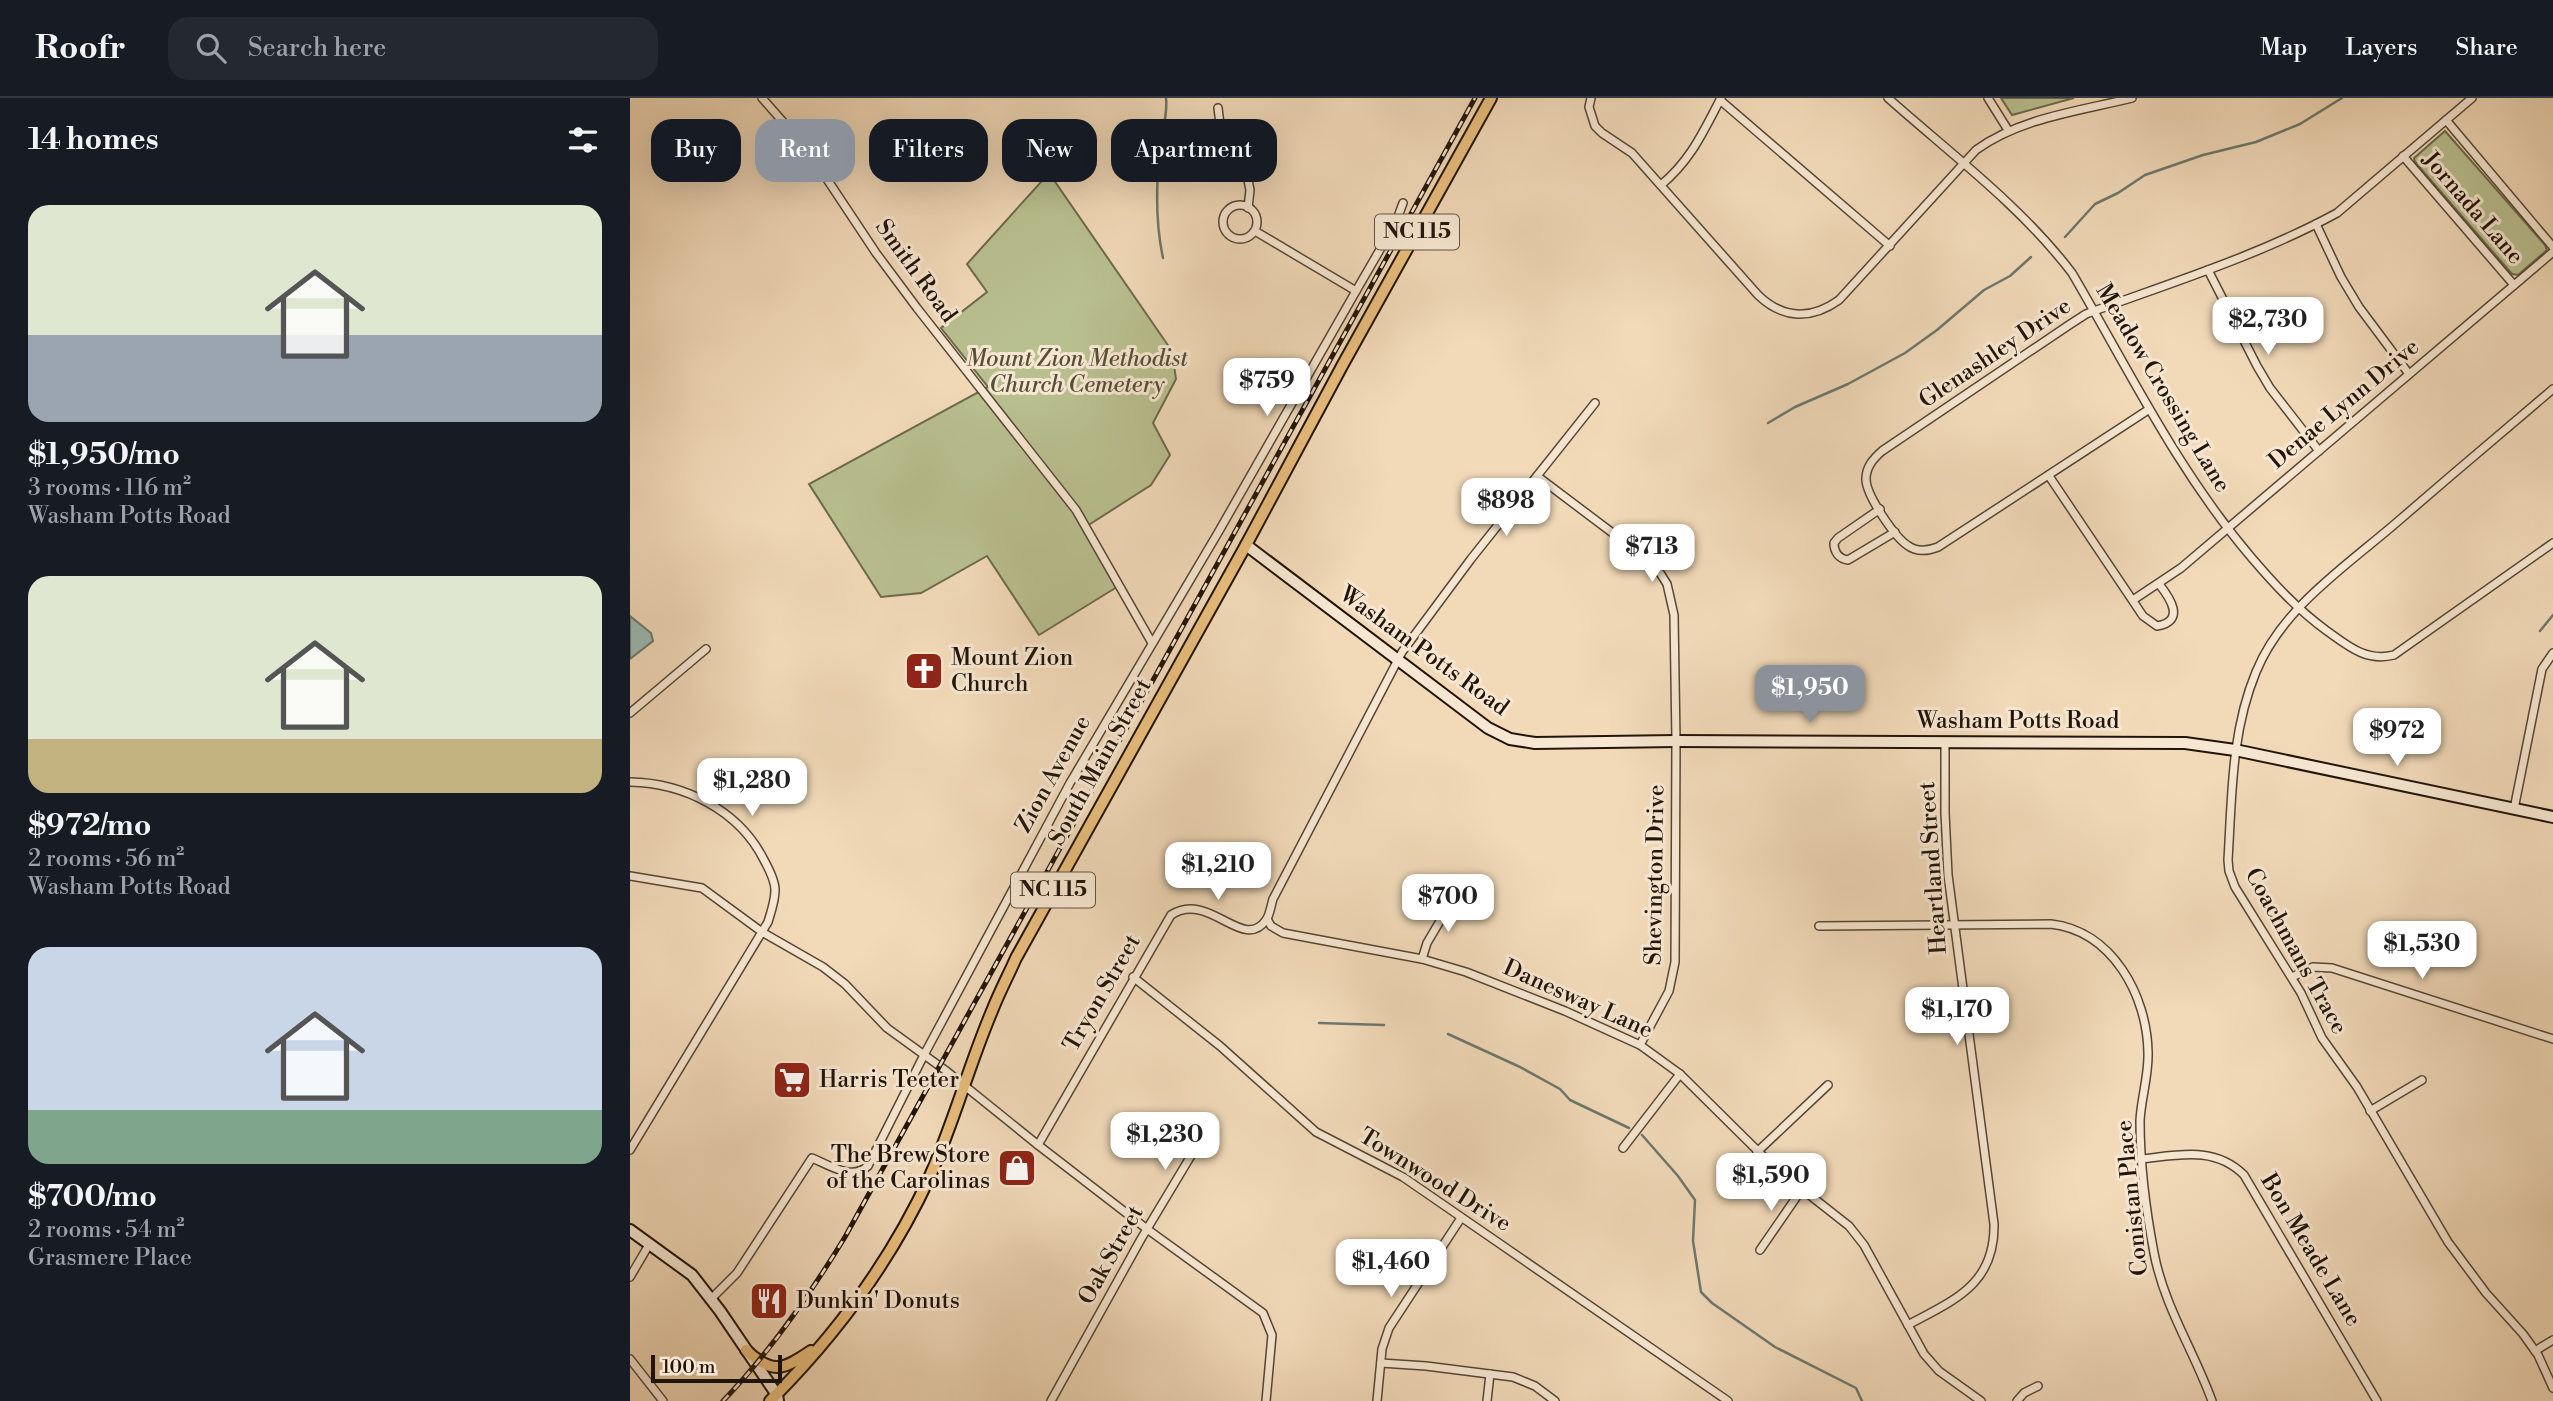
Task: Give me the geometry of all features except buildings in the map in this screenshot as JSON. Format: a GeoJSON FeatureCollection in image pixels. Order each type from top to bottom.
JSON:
{"type":"FeatureCollection","features":[{"type":"Feature","properties":{"kind":"main road","name":"South Main Street"},"geometry":{"type":"LineString","coordinates":[[775,1399],[863,1294],[909,1218],[938,1156],[991,1013],[1016,958],[1491,98]]}},
{"type":"Feature","properties":{"kind":"main road"},"geometry":{"type":"LineString","coordinates":[[746,1350],[759,1363],[780,1368],[791,1364],[824,1342]]}},
{"type":"Feature","properties":{"kind":"street","name":"Smith Road"},"geometry":{"type":"LineString","coordinates":[[762,98],[807,149],[876,253],[917,308],[1069,499],[1152,643]]}},
{"type":"Feature","properties":{"kind":"street"},"geometry":{"type":"LineString","coordinates":[[1591,98],[1589,107],[1595,126],[1632,153],[1758,295],[1769,306],[1782,312],[1805,316],[1830,307],[1850,290],[1976,150],[2008,130],[2132,98]]}},
{"type":"Feature","properties":{"kind":"street","name":"Meadow Crossing Lane"},"geometry":{"type":"LineString","coordinates":[[1888,98],[2041,235],[2072,273],[2148,410],[2227,529],[2298,609],[2357,652],[2375,657],[2393,655],[2553,543]]}},
{"type":"Feature","properties":{"kind":"street"},"geometry":{"type":"LineString","coordinates":[[1988,98],[2008,130]]}},
{"type":"Feature","properties":{"kind":"street","name":"Glenashley Drive"},"geometry":{"type":"LineString","coordinates":[[2148,410],[1938,547],[1919,551],[1908,546],[1895,532],[1868,489],[1866,479],[1874,458],[2069,325],[2094,312],[2208,270],[2316,225],[2337,213],[2472,98]]}},
{"type":"Feature","properties":{"kind":"street"},"geometry":{"type":"LineString","coordinates":[[1661,185],[1687,159],[1720,99],[1890,246]]}},
{"type":"Feature","properties":{"kind":"street"},"geometry":{"type":"LineString","coordinates":[[1218,108],[1220,124],[1248,180],[1248,208]]}},
{"type":"Feature","properties":{"kind":"street"},"geometry":{"type":"LineString","coordinates":[[2446,120],[2553,249]]}},
{"type":"Feature","properties":{"kind":"street","name":"Jornada Lane"},"geometry":{"type":"LineString","coordinates":[[2403,156],[2514,285]]}},
{"type":"Feature","properties":{"kind":"street","name":"Zion Avenue"},"geometry":{"type":"LineString","coordinates":[[710,1299],[737,1273],[812,1158],[852,1173],[868,1166],[1051,817],[1396,222],[1403,203]]}},
{"type":"Feature","properties":{"kind":"street"},"geometry":{"type":"LineString","coordinates":[[1240,205],[1248,208],[1256,218],[1255,231],[1248,237],[1237,239],[1224,228],[1224,217],[1230,209],[1240,205]]}},
{"type":"Feature","properties":{"kind":"street"},"geometry":{"type":"LineString","coordinates":[[2316,225],[2359,307],[2409,374]]}},
{"type":"Feature","properties":{"kind":"street"},"geometry":{"type":"LineString","coordinates":[[1255,231],[1356,291]]}},
{"type":"Feature","properties":{"kind":"street","name":"Denae Lynn Drive"},"geometry":{"type":"LineString","coordinates":[[2133,600],[2159,584],[2227,529],[2553,249]]}},
{"type":"Feature","properties":{"kind":"street"},"geometry":{"type":"LineString","coordinates":[[2208,270],[2263,377],[2319,451]]}},
{"type":"Feature","properties":{"kind":"street","name":"Coachmans Trace"},"geometry":{"type":"LineString","coordinates":[[2553,389],[2322,586],[2272,640],[2247,696],[2235,750],[2229,871],[2242,899],[2292,977],[2322,1038],[2370,1111],[2460,1261],[2535,1351],[2553,1388]]}},
{"type":"Feature","properties":{"kind":"street"},"geometry":{"type":"LineString","coordinates":[[1267,919],[1273,899],[1398,659],[1426,619],[1595,403]]}},
{"type":"Feature","properties":{"kind":"street","name":"Shevington Drive"},"geometry":{"type":"LineString","coordinates":[[1537,476],[1611,534],[1648,559],[1662,575],[1671,595],[1674,614],[1676,741],[1675,962],[1669,991],[1640,1045]]}},
{"type":"Feature","properties":{"kind":"street"},"geometry":{"type":"LineString","coordinates":[[2049,476],[2133,600],[2152,624],[2163,625],[2171,617],[2173,604],[2159,584]]}},
{"type":"Feature","properties":{"kind":"street"},"geometry":{"type":"LineString","coordinates":[[1880,509],[1838,538],[1834,543],[1837,555],[1848,560],[1895,532]]}},
{"type":"Feature","properties":{"kind":"street","name":"Washam Potts Road"},"geometry":{"type":"LineString","coordinates":[[1246,545],[1488,728],[1510,739],[1545,744],[1676,741],[2171,742],[2235,750],[2553,817]]}},
{"type":"Feature","properties":{"kind":"street"},"geometry":{"type":"LineString","coordinates":[[630,713],[706,649]]}},
{"type":"Feature","properties":{"kind":"street"},"geometry":{"type":"LineString","coordinates":[[2514,809],[2542,669],[2553,653]]}},
{"type":"Feature","properties":{"kind":"street","name":"Heartland Street"},"geometry":{"type":"LineString","coordinates":[[1908,1325],[1947,1304],[1975,1283],[1990,1259],[1994,1239],[1993,1210],[1945,837],[1945,742]]}},
{"type":"Feature","properties":{"kind":"street"},"geometry":{"type":"LineString","coordinates":[[630,782],[678,790],[710,802],[740,826],[757,846],[775,888],[768,922],[631,1148]]}},
{"type":"Feature","properties":{"kind":"street"},"geometry":{"type":"LineString","coordinates":[[630,876],[702,888],[762,932],[834,974],[880,1022],[1147,1229],[1263,1312],[1272,1335],[1266,1401]]}},
{"type":"Feature","properties":{"kind":"street"},"geometry":{"type":"LineString","coordinates":[[1422,959],[1427,943],[1453,899]]}},
{"type":"Feature","properties":{"kind":"street","name":"Tryon Street"},"geometry":{"type":"LineString","coordinates":[[1038,1145],[1167,920],[1187,908],[1203,909],[1245,930],[1252,929],[1267,919]]}},
{"type":"Feature","properties":{"kind":"street","name":"Danesway Lane"},"geometry":{"type":"LineString","coordinates":[[1267,919],[1271,926],[1283,933],[1422,959],[1492,981],[1640,1045],[1680,1074],[1757,1152],[1855,1232],[1932,1364],[1981,1401]]}},
{"type":"Feature","properties":{"kind":"street","name":"Conistan Place"},"geometry":{"type":"LineString","coordinates":[[1819,926],[2062,925],[2091,936],[2114,957],[2137,1000],[2147,1035],[2148,1065],[2140,1119],[2153,1249],[2160,1281],[2212,1401]]}},
{"type":"Feature","properties":{"kind":"street"},"geometry":{"type":"LineString","coordinates":[[2292,977],[2313,967],[2332,968],[2553,1039]]}},
{"type":"Feature","properties":{"kind":"street","name":"Townwood Drive"},"geometry":{"type":"LineString","coordinates":[[1133,977],[1220,1046],[1306,1125],[1403,1177],[1728,1401]]}},
{"type":"Feature","properties":{"kind":"street"},"geometry":{"type":"LineString","coordinates":[[1623,1148],[1680,1074]]}},
{"type":"Feature","properties":{"kind":"street"},"geometry":{"type":"LineString","coordinates":[[2370,1111],[2422,1080]]}},
{"type":"Feature","properties":{"kind":"street"},"geometry":{"type":"LineString","coordinates":[[1757,1152],[1828,1085]]}},
{"type":"Feature","properties":{"kind":"street","name":"Oak Street"},"geometry":{"type":"LineString","coordinates":[[1051,1401],[1147,1229],[1207,1129]]}},
{"type":"Feature","properties":{"kind":"street","name":"Bon Meade Lane"},"geometry":{"type":"LineString","coordinates":[[2143,1159],[2202,1154],[2225,1160],[2244,1175],[2377,1401]]}},
{"type":"Feature","properties":{"kind":"street"},"geometry":{"type":"LineString","coordinates":[[1760,1251],[1802,1189]]}},
{"type":"Feature","properties":{"kind":"street"},"geometry":{"type":"LineString","coordinates":[[1377,1401],[1382,1349],[1389,1328],[1461,1218]]}},
{"type":"Feature","properties":{"kind":"street"},"geometry":{"type":"LineString","coordinates":[[630,1230],[692,1275],[746,1350],[775,1399]]}},
{"type":"Feature","properties":{"kind":"street"},"geometry":{"type":"LineString","coordinates":[[630,1277],[650,1243]]}},
{"type":"Feature","properties":{"kind":"street"},"geometry":{"type":"LineString","coordinates":[[2535,1351],[2553,1340]]}},
{"type":"Feature","properties":{"kind":"street"},"geometry":{"type":"LineString","coordinates":[[630,1359],[663,1401]]}},
{"type":"Feature","properties":{"kind":"street"},"geometry":{"type":"LineString","coordinates":[[1381,1363],[1490,1374],[1524,1381],[1555,1401]]}},
{"type":"Feature","properties":{"kind":"street"},"geometry":{"type":"LineString","coordinates":[[1487,1401],[1490,1374]]}},
{"type":"Feature","properties":{"kind":"street"},"geometry":{"type":"LineString","coordinates":[[2017,1401],[2024,1393],[2038,1386]]}},
{"type":"Feature","properties":{"kind":"green space"},"geometry":{"type":"Polygon","coordinates":[[[2001,98],[2074,98],[2012,115],[2001,98]]]}},
{"type":"Feature","properties":{"kind":"green space"},"geometry":{"type":"Polygon","coordinates":[[[2445,131],[2545,245],[2547,250],[2518,275],[2512,274],[2415,162],[2414,158],[2445,131]]]}},
{"type":"Feature","properties":{"kind":"green space","name":"Mount Zion Methodist Church Cemetery"},"geometry":{"type":"Polygon","coordinates":[[[1041,182],[1055,182],[1172,351],[1176,379],[1153,423],[1170,455],[1151,485],[1084,528],[1117,587],[1039,635],[987,556],[921,593],[881,597],[809,484],[988,387],[941,328],[987,292],[967,264],[1041,182]]]}},
{"type":"Feature","properties":{"kind":"water"},"geometry":{"type":"Polygon","coordinates":[[[630,616],[651,633],[653,641],[630,659],[630,616]]]}},
{"type":"Feature","properties":{"kind":"waterway"},"geometry":{"type":"LineString","coordinates":[[1163,258],[1157,216],[1157,189],[1166,98]]}},
{"type":"Feature","properties":{"kind":"waterway"},"geometry":{"type":"LineString","coordinates":[[2065,237],[2095,204],[2145,175],[2203,155],[2256,142],[2300,124],[2342,98]]}},
{"type":"Feature","properties":{"kind":"waterway"},"geometry":{"type":"LineString","coordinates":[[1768,423],[1905,353],[1984,290],[2010,276],[2031,257]]}},
{"type":"Feature","properties":{"kind":"waterway"},"geometry":{"type":"LineString","coordinates":[[2540,631],[2553,615]]}},
{"type":"Feature","properties":{"kind":"waterway"},"geometry":{"type":"LineString","coordinates":[[1319,1023],[1384,1025]]}},
{"type":"Feature","properties":{"kind":"waterway"},"geometry":{"type":"LineString","coordinates":[[1448,1034],[1520,1067],[1560,1089],[1570,1100],[1629,1128]]}},
{"type":"Feature","properties":{"kind":"waterway"},"geometry":{"type":"LineString","coordinates":[[1642,1135],[1695,1200],[1693,1241],[1701,1292],[1712,1303],[1775,1347],[1856,1388],[1862,1401]]}},
{"type":"Feature","properties":{"kind":"railway"},"geometry":{"type":"LineString","coordinates":[[723,1401],[789,1322],[845,1237],[1475,98]]}},
{"type":"Feature","properties":{"kind":"place","name":"Mount Zion Church"},"geometry":{"type":"Point","coordinates":[924,671]}},
{"type":"Feature","properties":{"kind":"place","name":"Harris Teeter"},"geometry":{"type":"Point","coordinates":[792,1080]}},
{"type":"Feature","properties":{"kind":"place","name":"The Brew Store of the Carolinas"},"geometry":{"type":"Point","coordinates":[1017,1168]}},
{"type":"Feature","properties":{"kind":"place","name":"Dunkin' Donuts"},"geometry":{"type":"Point","coordinates":[769,1301]}}]}
